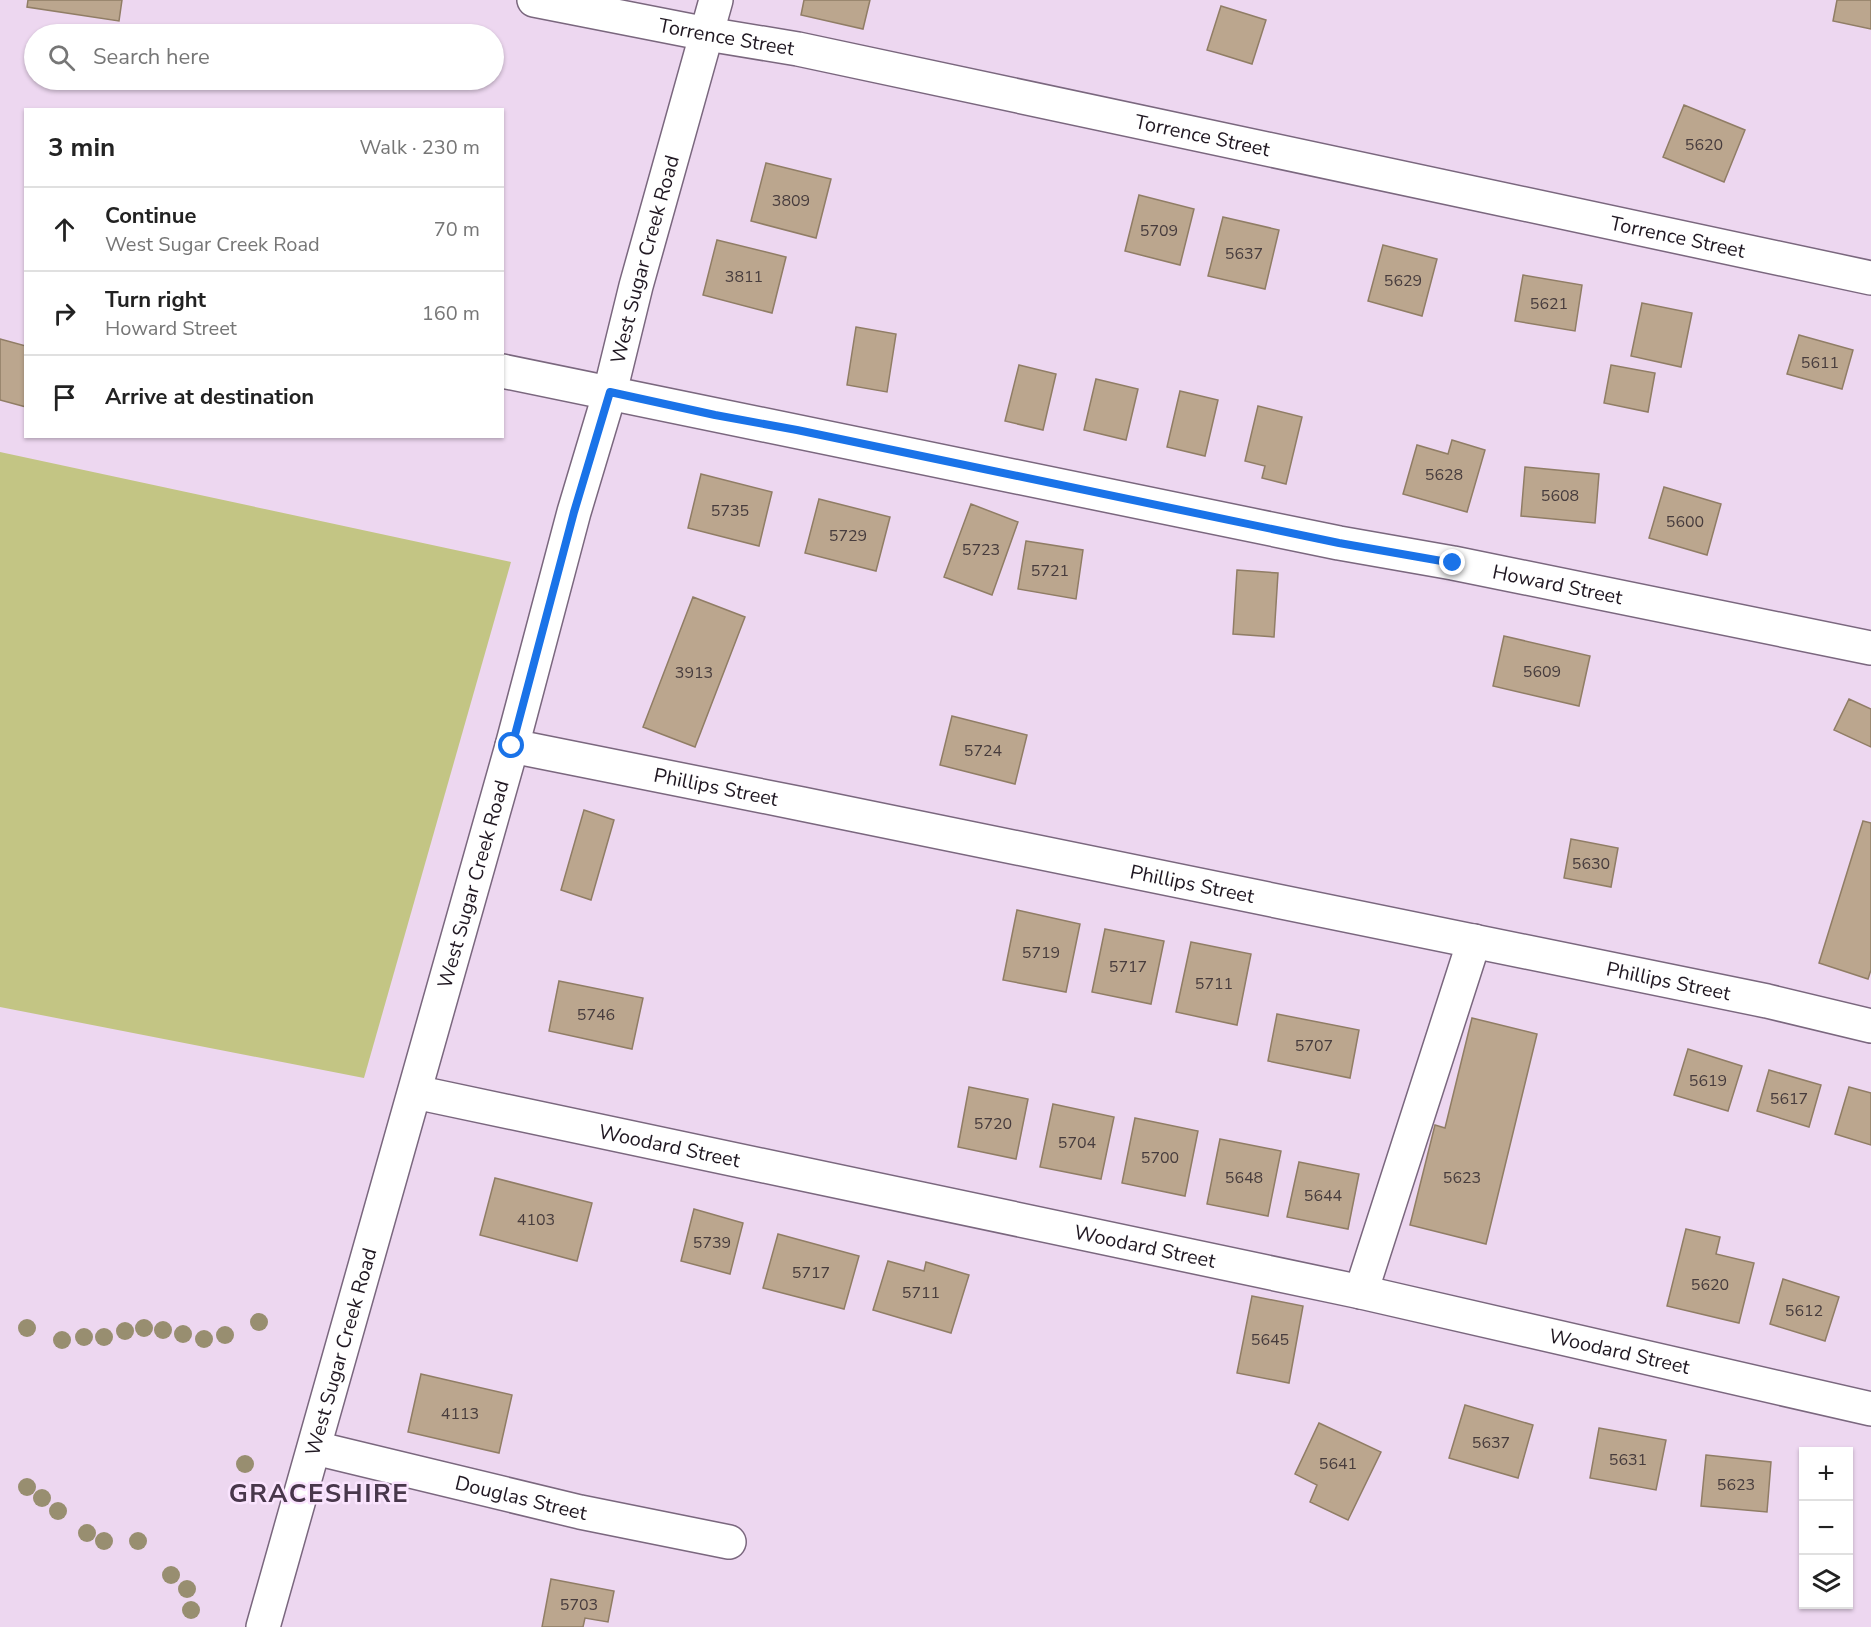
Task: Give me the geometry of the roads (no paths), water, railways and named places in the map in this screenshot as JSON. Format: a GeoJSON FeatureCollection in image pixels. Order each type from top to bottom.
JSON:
{"type":"FeatureCollection","features":[{"type":"Feature","properties":{"kind":"street","name":"Torrence Street"},"geometry":{"type":"LineString","coordinates":[[534,0],[706,34],[798,49],[1871,278]]}},
{"type":"Feature","properties":{"kind":"street","name":"West Sugar Creek Road"},"geometry":{"type":"LineString","coordinates":[[263,1627],[512,746],[574,512],[610,392],[636,286],[716,0]]}},
{"type":"Feature","properties":{"kind":"street","name":"Howard Street"},"geometry":{"type":"LineString","coordinates":[[504,371],[1339,543],[1453,563],[1871,648]]}},
{"type":"Feature","properties":{"kind":"street","name":"Phillips Street"},"geometry":{"type":"LineString","coordinates":[[512,746],[1767,1001],[1871,1026]]}},
{"type":"Feature","properties":{"kind":"street"},"geometry":{"type":"LineString","coordinates":[[1361,1292],[1474,941]]}},
{"type":"Feature","properties":{"kind":"street","name":"Woodard Street"},"geometry":{"type":"LineString","coordinates":[[415,1092],[1361,1292],[1871,1409]]}},
{"type":"Feature","properties":{"kind":"street","name":"Douglas Street"},"geometry":{"type":"LineString","coordinates":[[315,1448],[580,1512],[729,1542]]}},
{"type":"Feature","properties":{"kind":"district","name":"GRACESHIRE"},"geometry":{"type":"Point","coordinates":[319,1493]}}]}
